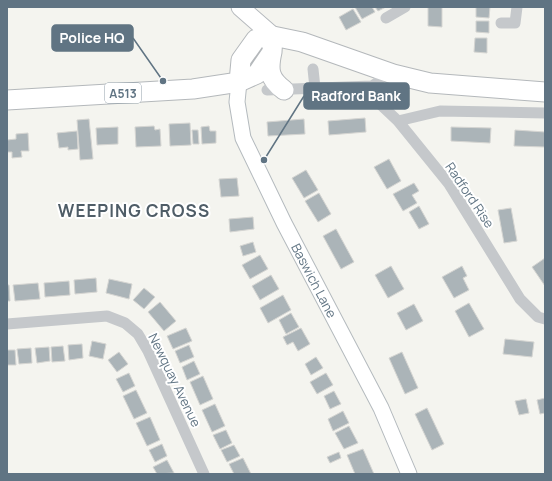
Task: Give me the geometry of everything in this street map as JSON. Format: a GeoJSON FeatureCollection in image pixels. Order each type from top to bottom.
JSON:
{"type":"FeatureCollection","features":[{"type":"Feature","properties":{"kind":"highway"},"geometry":{"type":"LineString","coordinates":[[239,82],[241,60],[256,39],[273,44],[320,47],[384,70],[430,83],[545,92]]}},
{"type":"Feature","properties":{"kind":"highway"},"geometry":{"type":"LineString","coordinates":[[273,44],[269,73],[276,84],[276,90]]}},
{"type":"Feature","properties":{"kind":"highway","name":"A513"},"geometry":{"type":"LineString","coordinates":[[7,100],[193,89],[239,82]]}},
{"type":"Feature","properties":{"kind":"main road"},"geometry":{"type":"LineString","coordinates":[[240,7],[273,44]]}},
{"type":"Feature","properties":{"kind":"street"},"geometry":{"type":"LineString","coordinates":[[386,18],[405,7]]}},
{"type":"Feature","properties":{"kind":"street"},"geometry":{"type":"LineString","coordinates":[[501,24],[516,23],[517,7]]}},
{"type":"Feature","properties":{"kind":"street"},"geometry":{"type":"LineString","coordinates":[[314,69],[315,88]]}},
{"type":"Feature","properties":{"kind":"street"},"geometry":{"type":"LineString","coordinates":[[276,90],[372,86],[378,82],[384,70]]}},
{"type":"Feature","properties":{"kind":"street","name":"Baswich Lane"},"geometry":{"type":"LineString","coordinates":[[239,82],[237,102],[243,138],[284,223],[381,408],[410,474]]}},
{"type":"Feature","properties":{"kind":"street","name":"Radford Rise"},"geometry":{"type":"LineString","coordinates":[[372,86],[380,104],[398,122],[449,184],[520,299],[538,317],[545,319]]}},
{"type":"Feature","properties":{"kind":"street"},"geometry":{"type":"LineString","coordinates":[[398,122],[440,111],[545,113]]}},
{"type":"Feature","properties":{"kind":"street","name":"Newquay Avenue"},"geometry":{"type":"LineString","coordinates":[[7,324],[108,316],[124,323],[138,334],[148,351],[204,474]]}},
{"type":"Feature","properties":{"kind":"building"},"geometry":{"type":"Polygon","coordinates":[[[355,7],[372,7],[375,12],[362,19],[355,7]]]}},
{"type":"Feature","properties":{"kind":"building"},"geometry":{"type":"Polygon","coordinates":[[[375,7],[386,7],[378,11],[375,7]]]}},
{"type":"Feature","properties":{"kind":"building"},"geometry":{"type":"Polygon","coordinates":[[[428,7],[442,7],[442,27],[428,26],[428,7]]]}},
{"type":"Feature","properties":{"kind":"building"},"geometry":{"type":"Polygon","coordinates":[[[476,7],[490,7],[489,18],[476,17],[476,7]]]}},
{"type":"Feature","properties":{"kind":"building"},"geometry":{"type":"Polygon","coordinates":[[[353,9],[361,22],[346,30],[339,17],[353,9]]]}},
{"type":"Feature","properties":{"kind":"building"},"geometry":{"type":"Polygon","coordinates":[[[476,21],[489,21],[489,33],[476,32],[476,21]]]}},
{"type":"Feature","properties":{"kind":"building"},"geometry":{"type":"Polygon","coordinates":[[[475,38],[487,38],[487,53],[474,52],[475,38]]]}},
{"type":"Feature","properties":{"kind":"building"},"geometry":{"type":"Polygon","coordinates":[[[365,118],[366,132],[329,135],[328,121],[365,118]]]}},
{"type":"Feature","properties":{"kind":"building"},"geometry":{"type":"Polygon","coordinates":[[[89,119],[93,159],[80,160],[77,120],[89,119]]]}},
{"type":"Feature","properties":{"kind":"building"},"geometry":{"type":"Polygon","coordinates":[[[304,119],[305,134],[268,136],[267,122],[304,119]]]}},
{"type":"Feature","properties":{"kind":"building"},"geometry":{"type":"Polygon","coordinates":[[[190,123],[191,145],[170,146],[169,124],[190,123]]]}},
{"type":"Feature","properties":{"kind":"building"},"geometry":{"type":"Polygon","coordinates":[[[154,126],[155,130],[160,129],[161,146],[136,147],[135,127],[154,126]]]}},
{"type":"Feature","properties":{"kind":"building"},"geometry":{"type":"Polygon","coordinates":[[[209,126],[210,131],[216,131],[216,143],[202,144],[201,127],[209,126]]]}},
{"type":"Feature","properties":{"kind":"building"},"geometry":{"type":"Polygon","coordinates":[[[118,127],[118,144],[97,145],[96,128],[118,127]]]}},
{"type":"Feature","properties":{"kind":"building"},"geometry":{"type":"Polygon","coordinates":[[[451,127],[491,128],[490,143],[451,141],[451,127]]]}},
{"type":"Feature","properties":{"kind":"building"},"geometry":{"type":"Polygon","coordinates":[[[192,130],[198,130],[199,144],[193,144],[192,130]]]}},
{"type":"Feature","properties":{"kind":"building"},"geometry":{"type":"Polygon","coordinates":[[[515,130],[545,132],[545,147],[514,146],[515,130]]]}},
{"type":"Feature","properties":{"kind":"building"},"geometry":{"type":"Polygon","coordinates":[[[77,131],[78,149],[68,150],[68,147],[59,148],[57,133],[77,131]]]}},
{"type":"Feature","properties":{"kind":"building"},"geometry":{"type":"Polygon","coordinates":[[[28,133],[29,151],[21,151],[22,157],[12,158],[12,152],[7,152],[7,140],[16,139],[16,134],[28,133]]]}},
{"type":"Feature","properties":{"kind":"building"},"geometry":{"type":"Polygon","coordinates":[[[389,159],[401,181],[387,189],[374,167],[389,159]]]}},
{"type":"Feature","properties":{"kind":"building"},"geometry":{"type":"Polygon","coordinates":[[[306,170],[318,190],[304,198],[292,178],[306,170]]]}},
{"type":"Feature","properties":{"kind":"building"},"geometry":{"type":"Polygon","coordinates":[[[237,178],[239,196],[221,197],[219,179],[237,178]]]}},
{"type":"Feature","properties":{"kind":"building"},"geometry":{"type":"Polygon","coordinates":[[[414,183],[419,191],[412,195],[417,203],[403,211],[393,194],[414,183]]]}},
{"type":"Feature","properties":{"kind":"building"},"geometry":{"type":"Polygon","coordinates":[[[319,193],[331,214],[318,222],[305,201],[319,193]]]}},
{"type":"Feature","properties":{"kind":"building"},"geometry":{"type":"Polygon","coordinates":[[[419,206],[429,224],[419,229],[409,212],[419,206]]]}},
{"type":"Feature","properties":{"kind":"building"},"geometry":{"type":"Polygon","coordinates":[[[511,208],[517,241],[504,243],[498,210],[511,208]]]}},
{"type":"Feature","properties":{"kind":"building"},"geometry":{"type":"Polygon","coordinates":[[[253,217],[254,229],[230,232],[229,219],[253,217]]]}},
{"type":"Feature","properties":{"kind":"building"},"geometry":{"type":"Polygon","coordinates":[[[336,229],[354,262],[341,269],[323,236],[336,229]]]}},
{"type":"Feature","properties":{"kind":"building"},"geometry":{"type":"Polygon","coordinates":[[[253,242],[256,252],[243,256],[240,246],[253,242]]]}},
{"type":"Feature","properties":{"kind":"building"},"geometry":{"type":"Polygon","coordinates":[[[260,255],[268,269],[250,279],[242,265],[260,255]]]}},
{"type":"Feature","properties":{"kind":"building"},"geometry":{"type":"Polygon","coordinates":[[[545,258],[545,286],[532,267],[545,258]]]}},
{"type":"Feature","properties":{"kind":"building"},"geometry":{"type":"Polygon","coordinates":[[[391,266],[404,289],[388,298],[375,275],[391,266]]]}},
{"type":"Feature","properties":{"kind":"building"},"geometry":{"type":"Polygon","coordinates":[[[462,266],[467,276],[463,278],[469,290],[454,298],[442,277],[462,266]]]}},
{"type":"Feature","properties":{"kind":"building"},"geometry":{"type":"Polygon","coordinates":[[[271,275],[279,289],[260,300],[252,286],[271,275]]]}},
{"type":"Feature","properties":{"kind":"building"},"geometry":{"type":"Polygon","coordinates":[[[96,278],[97,292],[75,294],[74,280],[96,278]]]}},
{"type":"Feature","properties":{"kind":"building"},"geometry":{"type":"Polygon","coordinates":[[[109,279],[132,284],[129,299],[106,293],[109,279]]]}},
{"type":"Feature","properties":{"kind":"building"},"geometry":{"type":"Polygon","coordinates":[[[69,281],[70,295],[45,297],[44,283],[69,281]]]}},
{"type":"Feature","properties":{"kind":"building"},"geometry":{"type":"Polygon","coordinates":[[[38,283],[40,299],[15,301],[13,285],[38,283]]]}},
{"type":"Feature","properties":{"kind":"building"},"geometry":{"type":"Polygon","coordinates":[[[7,285],[9,285],[10,301],[7,301],[7,285]]]}},
{"type":"Feature","properties":{"kind":"building"},"geometry":{"type":"Polygon","coordinates":[[[144,288],[155,297],[144,309],[133,300],[144,288]]]}},
{"type":"Feature","properties":{"kind":"building"},"geometry":{"type":"Polygon","coordinates":[[[283,295],[291,310],[268,323],[260,308],[283,295]]]}},
{"type":"Feature","properties":{"kind":"building"},"geometry":{"type":"Polygon","coordinates":[[[160,302],[176,321],[164,331],[148,312],[160,302]]]}},
{"type":"Feature","properties":{"kind":"building"},"geometry":{"type":"Polygon","coordinates":[[[469,303],[484,329],[469,337],[455,311],[469,303]]]}},
{"type":"Feature","properties":{"kind":"building"},"geometry":{"type":"Polygon","coordinates":[[[414,304],[423,321],[406,330],[397,313],[414,304]]]}},
{"type":"Feature","properties":{"kind":"building"},"geometry":{"type":"Polygon","coordinates":[[[291,313],[299,327],[286,334],[279,320],[291,313]]]}},
{"type":"Feature","properties":{"kind":"building"},"geometry":{"type":"Polygon","coordinates":[[[186,328],[192,341],[173,349],[167,336],[186,328]]]}},
{"type":"Feature","properties":{"kind":"building"},"geometry":{"type":"Polygon","coordinates":[[[301,328],[310,344],[298,351],[293,342],[287,345],[283,337],[301,328]]]}},
{"type":"Feature","properties":{"kind":"building"},"geometry":{"type":"Polygon","coordinates":[[[505,339],[534,342],[532,357],[503,354],[505,339]]]}},
{"type":"Feature","properties":{"kind":"building"},"geometry":{"type":"Polygon","coordinates":[[[92,341],[106,344],[103,359],[89,356],[92,341]]]}},
{"type":"Feature","properties":{"kind":"building"},"geometry":{"type":"Polygon","coordinates":[[[82,344],[83,358],[69,360],[68,345],[82,344]]]}},
{"type":"Feature","properties":{"kind":"building"},"geometry":{"type":"Polygon","coordinates":[[[189,345],[194,357],[180,363],[175,351],[189,345]]]}},
{"type":"Feature","properties":{"kind":"building"},"geometry":{"type":"Polygon","coordinates":[[[63,346],[65,361],[52,362],[51,347],[63,346]]]}},
{"type":"Feature","properties":{"kind":"building"},"geometry":{"type":"Polygon","coordinates":[[[49,347],[50,361],[37,363],[35,348],[49,347]]]}},
{"type":"Feature","properties":{"kind":"building"},"geometry":{"type":"Polygon","coordinates":[[[31,348],[32,363],[19,364],[17,349],[31,348]]]}},
{"type":"Feature","properties":{"kind":"building"},"geometry":{"type":"Polygon","coordinates":[[[7,350],[15,350],[16,365],[7,365],[7,350]]]}},
{"type":"Feature","properties":{"kind":"building"},"geometry":{"type":"Polygon","coordinates":[[[119,352],[128,364],[117,372],[108,360],[119,352]]]}},
{"type":"Feature","properties":{"kind":"building"},"geometry":{"type":"Polygon","coordinates":[[[402,352],[418,388],[405,394],[389,358],[402,352]]]}},
{"type":"Feature","properties":{"kind":"building"},"geometry":{"type":"Polygon","coordinates":[[[316,357],[323,368],[311,375],[305,364],[316,357]]]}},
{"type":"Feature","properties":{"kind":"building"},"geometry":{"type":"Polygon","coordinates":[[[194,361],[200,374],[187,380],[182,367],[194,361]]]}},
{"type":"Feature","properties":{"kind":"building"},"geometry":{"type":"Polygon","coordinates":[[[129,373],[135,386],[123,392],[116,379],[129,373]]]}},
{"type":"Feature","properties":{"kind":"building"},"geometry":{"type":"Polygon","coordinates":[[[326,373],[333,385],[317,394],[310,382],[326,373]]]}},
{"type":"Feature","properties":{"kind":"building"},"geometry":{"type":"Polygon","coordinates":[[[203,376],[213,399],[200,405],[190,382],[203,376]]]}},
{"type":"Feature","properties":{"kind":"building"},"geometry":{"type":"Polygon","coordinates":[[[136,390],[147,413],[134,419],[123,396],[136,390]]]}},
{"type":"Feature","properties":{"kind":"building"},"geometry":{"type":"Polygon","coordinates":[[[334,391],[341,404],[330,409],[324,396],[334,391]]]}},
{"type":"Feature","properties":{"kind":"building"},"geometry":{"type":"Polygon","coordinates":[[[545,398],[545,413],[540,414],[537,400],[545,398]]]}},
{"type":"Feature","properties":{"kind":"building"},"geometry":{"type":"Polygon","coordinates":[[[526,399],[529,413],[519,415],[515,401],[526,399]]]}},
{"type":"Feature","properties":{"kind":"building"},"geometry":{"type":"Polygon","coordinates":[[[215,404],[225,426],[212,432],[202,410],[215,404]]]}},
{"type":"Feature","properties":{"kind":"building"},"geometry":{"type":"Polygon","coordinates":[[[427,408],[444,444],[432,450],[415,414],[427,408]]]}},
{"type":"Feature","properties":{"kind":"building"},"geometry":{"type":"Polygon","coordinates":[[[343,411],[349,423],[333,431],[328,419],[343,411]]]}},
{"type":"Feature","properties":{"kind":"building"},"geometry":{"type":"Polygon","coordinates":[[[150,417],[160,440],[147,446],[136,423],[150,417]]]}},
{"type":"Feature","properties":{"kind":"building"},"geometry":{"type":"Polygon","coordinates":[[[349,426],[358,443],[344,449],[335,433],[349,426]]]}},
{"type":"Feature","properties":{"kind":"building"},"geometry":{"type":"Polygon","coordinates":[[[226,430],[232,443],[220,449],[213,435],[226,430]]]}},
{"type":"Feature","properties":{"kind":"building"},"geometry":{"type":"Polygon","coordinates":[[[162,444],[167,456],[155,462],[149,450],[162,444]]]}},
{"type":"Feature","properties":{"kind":"building"},"geometry":{"type":"Polygon","coordinates":[[[234,445],[240,456],[227,462],[221,450],[234,445]]]}},
{"type":"Feature","properties":{"kind":"building"},"geometry":{"type":"Polygon","coordinates":[[[363,449],[374,474],[355,474],[347,455],[363,449]]]}},
{"type":"Feature","properties":{"kind":"building"},"geometry":{"type":"Polygon","coordinates":[[[339,452],[341,458],[330,463],[327,457],[339,452]]]}},
{"type":"Feature","properties":{"kind":"building"},"geometry":{"type":"Polygon","coordinates":[[[243,458],[251,474],[234,474],[229,464],[243,458]]]}},
{"type":"Feature","properties":{"kind":"building"},"geometry":{"type":"Polygon","coordinates":[[[167,460],[174,473],[157,474],[153,467],[167,460]]]}},
{"type":"Feature","properties":{"kind":"place","name":"Police HQ"},"geometry":{"type":"Point","coordinates":[163,81]}},
{"type":"Feature","properties":{"kind":"place","name":"Radford Bank"},"geometry":{"type":"Point","coordinates":[264,160]}},
{"type":"Feature","properties":{"kind":"district","name":"WEEPING CROSS"},"geometry":{"type":"Point","coordinates":[134,210]}}]}
